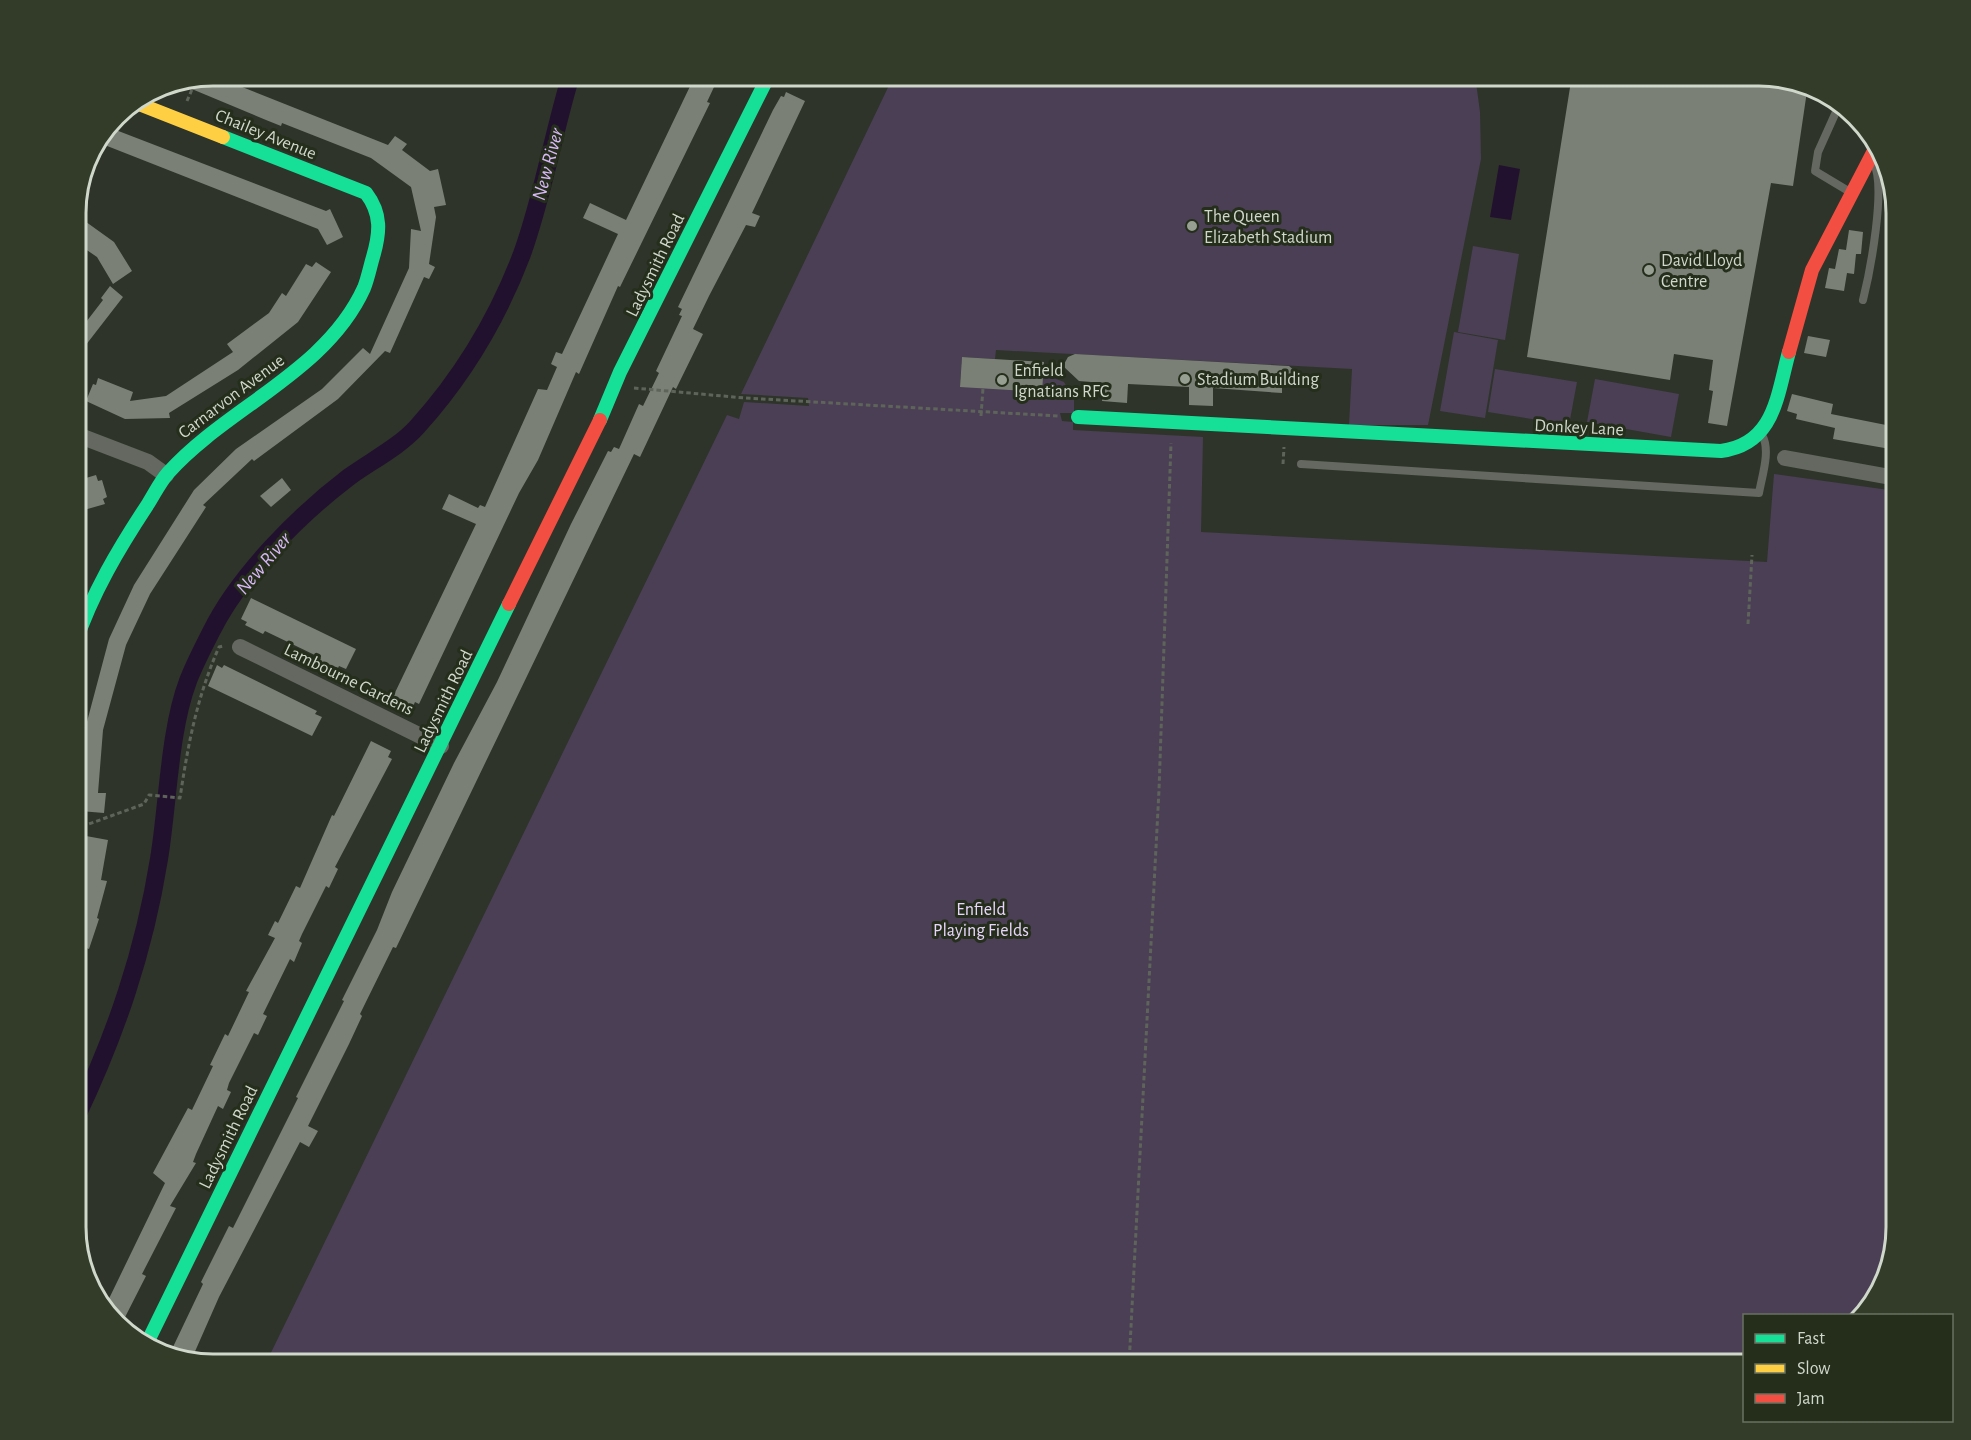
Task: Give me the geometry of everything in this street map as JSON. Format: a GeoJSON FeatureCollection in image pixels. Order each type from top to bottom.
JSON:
{"type":"FeatureCollection","features":[{"type":"Feature","properties":{"kind":"street","name":"Ladysmith Road"},"geometry":{"type":"LineString","coordinates":[[150,1337],[441,746],[621,372],[764,86]]}},
{"type":"Feature","properties":{"kind":"street","name":"Chailey Avenue"},"geometry":{"type":"LineString","coordinates":[[144,106],[366,193],[379,209]]}},
{"type":"Feature","properties":{"kind":"street"},"geometry":{"type":"LineString","coordinates":[[1761,434],[1776,403],[1812,270],[1871,154]]}},
{"type":"Feature","properties":{"kind":"street","name":"Carnarvon Avenue"},"geometry":{"type":"LineString","coordinates":[[86,613],[94,591],[166,474],[208,432],[291,374],[344,324],[374,260],[380,222],[379,209]]}},
{"type":"Feature","properties":{"kind":"street","name":"Donkey Lane"},"geometry":{"type":"LineString","coordinates":[[1078,417],[1173,420],[1714,452],[1736,449],[1761,434]]}},
{"type":"Feature","properties":{"kind":"street"},"geometry":{"type":"LineString","coordinates":[[86,438],[148,462],[166,474]]}},
{"type":"Feature","properties":{"kind":"street"},"geometry":{"type":"LineString","coordinates":[[1785,458],[1886,476]]}},
{"type":"Feature","properties":{"kind":"street","name":"Lambourne Gardens"},"geometry":{"type":"LineString","coordinates":[[240,647],[441,746]]}},
{"type":"Feature","properties":{"kind":"lane"},"geometry":{"type":"LineString","coordinates":[[1836,112],[1818,152],[1815,171],[1850,192]]}},
{"type":"Feature","properties":{"kind":"lane"},"geometry":{"type":"LineString","coordinates":[[1863,300],[1872,263],[1879,172]]}},
{"type":"Feature","properties":{"kind":"lane"},"geometry":{"type":"LineString","coordinates":[[1301,464],[1759,493],[1766,445],[1761,434]]}},
{"type":"Feature","properties":{"kind":"path"},"geometry":{"type":"LineString","coordinates":[[180,120],[193,87]]}},
{"type":"Feature","properties":{"kind":"path"},"geometry":{"type":"LineString","coordinates":[[626,386],[738,398],[981,414],[1078,417]]}},
{"type":"Feature","properties":{"kind":"path"},"geometry":{"type":"LineString","coordinates":[[981,414],[983,388]]}},
{"type":"Feature","properties":{"kind":"path"},"geometry":{"type":"LineString","coordinates":[[1130,1354],[1159,790],[1173,420]]}},
{"type":"Feature","properties":{"kind":"path"},"geometry":{"type":"LineString","coordinates":[[1748,624],[1752,555]]}},
{"type":"Feature","properties":{"kind":"path"},"geometry":{"type":"LineString","coordinates":[[86,825],[144,804],[149,795],[180,798],[190,730],[208,671],[219,647],[222,648]]}},
{"type":"Feature","properties":{"kind":"green space","name":"Enfield Playing Fields"},"geometry":{"type":"Polygon","coordinates":[[[889,86],[1476,86],[1480,112],[1481,159],[1428,425],[1349,425],[1352,369],[996,350],[995,359],[962,357],[960,386],[1043,374],[1064,382],[1074,399],[1074,413],[1060,413],[1062,421],[1073,422],[1073,430],[1203,437],[1201,532],[1767,562],[1774,474],[1886,490],[1886,1228],[1879,1268],[1859,1305],[1851,1314],[1743,1314],[1743,1354],[270,1354],[727,415],[739,419],[744,402],[809,406],[808,398],[741,394],[889,86]]]}},
{"type":"Feature","properties":{"kind":"green space"},"geometry":{"type":"Polygon","coordinates":[[[1473,246],[1519,254],[1505,340],[1458,332],[1473,246]]]}},
{"type":"Feature","properties":{"kind":"green space"},"geometry":{"type":"Polygon","coordinates":[[[1454,332],[1498,340],[1485,418],[1440,411],[1454,332]]]}},
{"type":"Feature","properties":{"kind":"green space"},"geometry":{"type":"Polygon","coordinates":[[[1495,369],[1577,382],[1569,425],[1488,412],[1495,369]]]}},
{"type":"Feature","properties":{"kind":"green space"},"geometry":{"type":"Polygon","coordinates":[[[1595,379],[1679,394],[1671,437],[1587,422],[1595,379]]]}},
{"type":"Feature","properties":{"kind":"shaded area"},"geometry":{"type":"Polygon","coordinates":[[[1499,165],[1520,169],[1511,220],[1490,217],[1499,165]]]}},
{"type":"Feature","properties":{"kind":"building"},"geometry":{"type":"Polygon","coordinates":[[[240,86],[388,145],[395,136],[407,144],[402,150],[430,171],[438,169],[446,205],[434,207],[436,217],[429,264],[435,267],[429,279],[424,277],[390,353],[385,351],[338,399],[254,461],[252,459],[203,505],[206,507],[150,594],[126,645],[103,730],[98,793],[106,793],[104,813],[86,812],[86,725],[109,639],[134,585],[194,490],[236,449],[322,389],[363,348],[370,354],[409,268],[411,229],[421,231],[411,187],[371,158],[282,123],[281,126],[189,88],[240,86]]]}},
{"type":"Feature","properties":{"kind":"building"},"geometry":{"type":"Polygon","coordinates":[[[690,86],[714,87],[707,102],[710,103],[620,287],[618,286],[579,374],[576,372],[538,460],[519,493],[419,704],[415,702],[410,713],[390,703],[476,524],[442,509],[449,494],[478,508],[480,505],[485,507],[538,389],[547,390],[557,367],[551,364],[556,352],[562,354],[618,234],[583,218],[590,203],[626,220],[690,86]]]}},
{"type":"Feature","properties":{"kind":"building","name":"David Lloyd Centre"},"geometry":{"type":"Polygon","coordinates":[[[1570,86],[1759,86],[1783,88],[1806,95],[1793,186],[1771,183],[1727,426],[1708,423],[1713,391],[1709,390],[1713,360],[1674,354],[1670,380],[1527,357],[1570,86]]]}},
{"type":"Feature","properties":{"kind":"building"},"geometry":{"type":"Polygon","coordinates":[[[786,92],[805,101],[752,213],[760,216],[755,227],[746,225],[709,296],[693,329],[703,334],[676,389],[673,387],[640,457],[634,454],[396,948],[393,947],[360,1014],[362,1016],[349,1044],[308,1126],[318,1131],[309,1147],[300,1142],[219,1297],[194,1353],[173,1347],[203,1284],[201,1282],[229,1226],[233,1228],[298,1098],[296,1097],[344,1001],[342,1000],[377,930],[392,892],[454,763],[497,682],[571,524],[608,451],[611,452],[614,447],[619,449],[639,404],[643,406],[659,373],[656,371],[682,316],[679,315],[682,309],[678,307],[773,110],[781,96],[784,97],[786,92]]]}},
{"type":"Feature","properties":{"kind":"building"},"geometry":{"type":"Polygon","coordinates":[[[116,130],[326,211],[330,209],[343,237],[327,245],[318,229],[105,145],[116,130]]]}},
{"type":"Feature","properties":{"kind":"building"},"geometry":{"type":"Polygon","coordinates":[[[86,222],[114,242],[132,271],[113,284],[97,257],[86,250],[86,222]]]}},
{"type":"Feature","properties":{"kind":"building"},"geometry":{"type":"Polygon","coordinates":[[[1849,230],[1863,232],[1861,254],[1856,254],[1854,274],[1847,273],[1844,291],[1825,288],[1829,268],[1835,269],[1839,249],[1846,250],[1849,230]]]}},
{"type":"Feature","properties":{"kind":"building"},"geometry":{"type":"Polygon","coordinates":[[[316,262],[331,272],[298,322],[238,370],[169,413],[170,418],[125,419],[86,401],[98,378],[133,392],[130,401],[166,396],[233,352],[227,344],[269,313],[282,293],[286,296],[306,264],[312,267],[316,262]]]}},
{"type":"Feature","properties":{"kind":"building"},"geometry":{"type":"Polygon","coordinates":[[[110,286],[123,297],[86,345],[86,322],[103,300],[101,298],[110,286]]]}},
{"type":"Feature","properties":{"kind":"building"},"geometry":{"type":"Polygon","coordinates":[[[1808,336],[1830,340],[1826,357],[1804,353],[1808,336]]]}},
{"type":"Feature","properties":{"kind":"building","name":"Stadium Building"},"geometry":{"type":"Polygon","coordinates":[[[1075,354],[1289,366],[1296,372],[1292,382],[1282,387],[1282,393],[1213,388],[1213,406],[1189,405],[1189,387],[1128,384],[1127,403],[1102,401],[1104,383],[1079,381],[1063,366],[1068,357],[1075,354]]]}},
{"type":"Feature","properties":{"kind":"building","name":"Enfield Ignatians RFC"},"geometry":{"type":"Polygon","coordinates":[[[962,357],[1044,362],[1042,392],[960,387],[962,357]]]}},
{"type":"Feature","properties":{"kind":"building"},"geometry":{"type":"Polygon","coordinates":[[[1792,394],[1833,404],[1831,414],[1886,425],[1886,448],[1833,439],[1835,428],[1796,419],[1797,414],[1787,411],[1792,394]]]}},
{"type":"Feature","properties":{"kind":"building"},"geometry":{"type":"Polygon","coordinates":[[[96,475],[98,481],[102,480],[107,497],[103,499],[105,504],[86,509],[86,478],[96,475]]]}},
{"type":"Feature","properties":{"kind":"building"},"geometry":{"type":"Polygon","coordinates":[[[282,478],[291,490],[271,507],[260,496],[282,478]]]}},
{"type":"Feature","properties":{"kind":"building"},"geometry":{"type":"Polygon","coordinates":[[[251,598],[356,649],[346,669],[339,666],[337,670],[319,661],[321,658],[265,631],[263,634],[245,625],[247,622],[241,619],[251,598]]]}},
{"type":"Feature","properties":{"kind":"building"},"geometry":{"type":"Polygon","coordinates":[[[217,665],[222,668],[224,665],[317,711],[315,714],[322,717],[312,736],[208,686],[217,665]]]}},
{"type":"Feature","properties":{"kind":"building"},"geometry":{"type":"Polygon","coordinates":[[[371,741],[391,751],[388,757],[392,759],[335,867],[338,869],[329,888],[326,886],[302,934],[299,941],[302,943],[294,962],[290,959],[263,1014],[267,1016],[258,1035],[254,1033],[229,1083],[227,1090],[231,1092],[223,1109],[218,1106],[196,1154],[193,1162],[196,1163],[170,1206],[176,1208],[142,1274],[146,1276],[124,1318],[108,1300],[165,1183],[153,1173],[188,1108],[192,1110],[213,1066],[210,1065],[225,1034],[228,1036],[249,992],[246,991],[275,938],[268,935],[275,921],[278,923],[296,886],[300,888],[332,815],[334,816],[371,741]]]}},
{"type":"Feature","properties":{"kind":"building"},"geometry":{"type":"Polygon","coordinates":[[[86,836],[108,840],[101,880],[107,881],[97,918],[99,919],[89,949],[86,948],[86,836]]]}},
{"type":"Feature","properties":{"kind":"waterway","name":"New River"},"geometry":{"type":"LineString","coordinates":[[86,1097],[116,1024],[137,960],[159,859],[177,722],[188,681],[196,663],[211,632],[237,589],[272,547],[330,492],[410,434],[450,387],[478,346],[502,302],[522,254],[536,210],[568,86]]}},
{"type":"Feature","properties":{"kind":"traffic: fast"},"geometry":{"type":"LineString","coordinates":[[600,420],[620,372],[763,86]]}},
{"type":"Feature","properties":{"kind":"traffic: fast"},"geometry":{"type":"LineString","coordinates":[[86,616],[107,571],[165,476],[218,428],[301,366],[326,343],[347,317],[364,288],[368,276],[377,240],[378,224],[375,208],[366,193],[223,137]]}},
{"type":"Feature","properties":{"kind":"traffic: fast"},"geometry":{"type":"LineString","coordinates":[[1078,417],[1721,451],[1753,439],[1763,428],[1771,415],[1789,352]]}},
{"type":"Feature","properties":{"kind":"traffic: fast"},"geometry":{"type":"LineString","coordinates":[[150,1337],[509,604]]}},
{"type":"Feature","properties":{"kind":"traffic: slow"},"geometry":{"type":"LineString","coordinates":[[144,106],[223,137]]}},
{"type":"Feature","properties":{"kind":"traffic: jam"},"geometry":{"type":"LineString","coordinates":[[1789,352],[1812,270],[1872,155]]}},
{"type":"Feature","properties":{"kind":"traffic: jam"},"geometry":{"type":"LineString","coordinates":[[509,604],[600,420]]}},
{"type":"Feature","properties":{"kind":"place","name":"The Queen Elizabeth Stadium"},"geometry":{"type":"Point","coordinates":[1192,226]}},
{"type":"Feature","properties":{"kind":"place","name":"David Lloyd Centre"},"geometry":{"type":"Point","coordinates":[1649,270]}},
{"type":"Feature","properties":{"kind":"place","name":"Stadium Building"},"geometry":{"type":"Point","coordinates":[1185,379]}},
{"type":"Feature","properties":{"kind":"place","name":"Enfield Ignatians RFC"},"geometry":{"type":"Point","coordinates":[1002,380]}}]}
